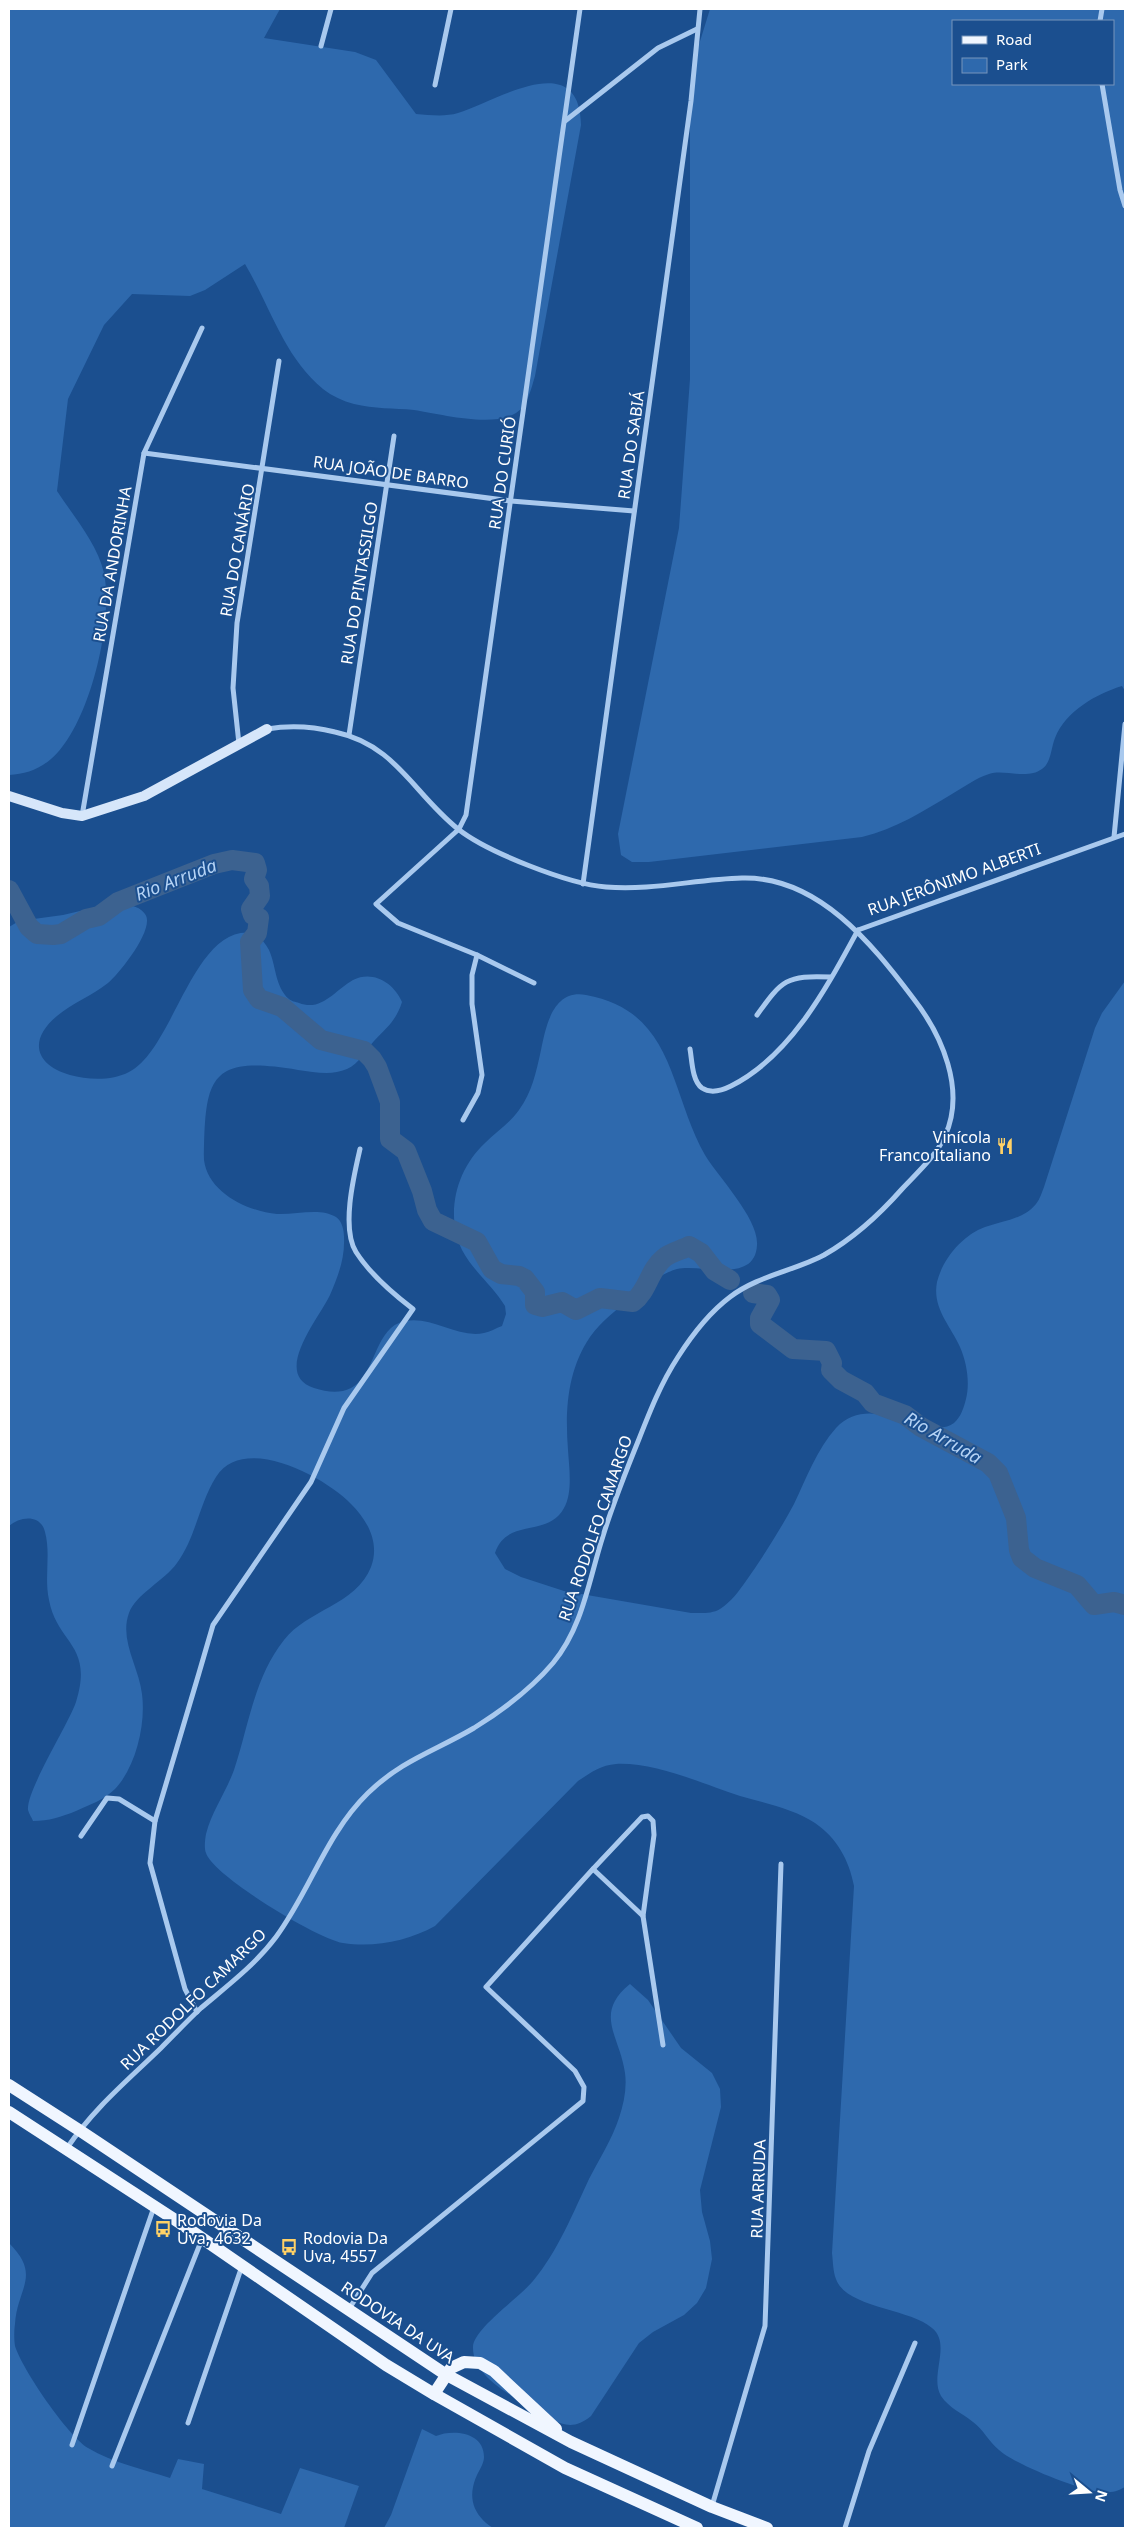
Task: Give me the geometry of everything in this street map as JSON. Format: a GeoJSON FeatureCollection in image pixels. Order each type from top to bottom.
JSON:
{"type":"FeatureCollection","features":[{"type":"Feature","properties":{"kind":"main road","name":"RODOVIA DA UVA"},"geometry":{"type":"LineString","coordinates":[[9,2085],[445,2374],[570,2442],[712,2507],[766,2528]]}},
{"type":"Feature","properties":{"kind":"main road"},"geometry":{"type":"LineString","coordinates":[[9,2112],[202,2239],[386,2364],[434,2394],[565,2468],[696,2528]]}},
{"type":"Feature","properties":{"kind":"main road"},"geometry":{"type":"LineString","coordinates":[[434,2394],[445,2374],[464,2362],[480,2363],[494,2371],[570,2442]]}},
{"type":"Feature","properties":{"kind":"street"},"geometry":{"type":"LineString","coordinates":[[321,46],[331,9]]}},
{"type":"Feature","properties":{"kind":"street"},"geometry":{"type":"LineString","coordinates":[[435,85],[451,9]]}},
{"type":"Feature","properties":{"kind":"street","name":"RUA DO CURIÓ"},"geometry":{"type":"LineString","coordinates":[[476,956],[398,923],[376,904],[459,829],[466,815],[580,9]]}},
{"type":"Feature","properties":{"kind":"street","name":"RUA DO SABIÁ"},"geometry":{"type":"LineString","coordinates":[[583,884],[691,101],[700,9]]}},
{"type":"Feature","properties":{"kind":"street"},"geometry":{"type":"LineString","coordinates":[[565,122],[658,48],[697,29]]}},
{"type":"Feature","properties":{"kind":"street"},"geometry":{"type":"LineString","coordinates":[[1102,85],[1120,190],[1125,206]]}},
{"type":"Feature","properties":{"kind":"street","name":"RUA DA ANDORINHA"},"geometry":{"type":"LineString","coordinates":[[82,816],[144,453],[202,328]]}},
{"type":"Feature","properties":{"kind":"street","name":"RUA DO CANÁRIO"},"geometry":{"type":"LineString","coordinates":[[239,744],[233,688],[237,623],[264,468],[279,361]]}},
{"type":"Feature","properties":{"kind":"street","name":"RUA DO PINTASSILGO"},"geometry":{"type":"LineString","coordinates":[[349,735],[394,436]]}},
{"type":"Feature","properties":{"kind":"street","name":"RUA JOÃO DE BARRO"},"geometry":{"type":"LineString","coordinates":[[144,453],[511,501],[634,512]]}},
{"type":"Feature","properties":{"kind":"street"},"geometry":{"type":"LineString","coordinates":[[1114,836],[1125,724]]}},
{"type":"Feature","properties":{"kind":"street","name":"RUA JERÔNIMO ALBERTI"},"geometry":{"type":"LineString","coordinates":[[9,796],[62,813],[82,816],[144,796],[267,730],[287,726],[310,726],[349,735],[372,744],[394,763],[459,829],[486,848],[583,884],[633,888],[741,878],[762,878],[783,883],[802,892],[858,930],[1114,836],[1125,834]]}},
{"type":"Feature","properties":{"kind":"street"},"geometry":{"type":"LineString","coordinates":[[690,1049],[695,1078],[702,1088],[712,1091],[724,1090],[741,1081],[773,1056],[796,1028],[831,976],[858,930]]}},
{"type":"Feature","properties":{"kind":"street","name":"RUA RODOLFO CAMARGO"},"geometry":{"type":"LineString","coordinates":[[66,2149],[93,2112],[197,2012],[254,1962],[278,1935],[334,1833],[365,1796],[400,1765],[475,1727],[524,1694],[556,1659],[573,1631],[584,1606],[604,1530],[658,1394],[678,1357],[713,1312],[734,1293],[753,1283],[819,1258],[847,1241],[884,1208],[936,1152],[945,1138],[953,1112],[953,1090],[947,1062],[934,1028],[916,1000],[858,930]]}},
{"type":"Feature","properties":{"kind":"street"},"geometry":{"type":"LineString","coordinates":[[463,1120],[478,1093],[482,1075],[472,1004],[472,975],[476,956],[534,983]]}},
{"type":"Feature","properties":{"kind":"street"},"geometry":{"type":"LineString","coordinates":[[757,1015],[775,989],[785,981],[813,976],[831,976]]}},
{"type":"Feature","properties":{"kind":"street"},"geometry":{"type":"LineString","coordinates":[[197,2012],[185,1989],[150,1863],[155,1821],[213,1625],[311,1482],[344,1408],[413,1309],[392,1293],[354,1250],[349,1219],[352,1182],[360,1149]]}},
{"type":"Feature","properties":{"kind":"street"},"geometry":{"type":"LineString","coordinates":[[81,1836],[107,1798],[113,1797],[155,1821]]}},
{"type":"Feature","properties":{"kind":"street"},"geometry":{"type":"LineString","coordinates":[[349,2309],[372,2273],[583,2100],[584,2087],[575,2071],[486,1987],[642,1817],[648,1816],[653,1821],[654,1835],[643,1916],[663,2045]]}},
{"type":"Feature","properties":{"kind":"street","name":"RUA ARRUDA"},"geometry":{"type":"LineString","coordinates":[[712,2507],[765,2326],[781,1864]]}},
{"type":"Feature","properties":{"kind":"street"},"geometry":{"type":"LineString","coordinates":[[593,1869],[643,1916]]}},
{"type":"Feature","properties":{"kind":"street"},"geometry":{"type":"LineString","coordinates":[[72,2446],[154,2207]]}},
{"type":"Feature","properties":{"kind":"street"},"geometry":{"type":"LineString","coordinates":[[112,2466],[202,2239]]}},
{"type":"Feature","properties":{"kind":"street"},"geometry":{"type":"LineString","coordinates":[[188,2423],[242,2266]]}},
{"type":"Feature","properties":{"kind":"street"},"geometry":{"type":"LineString","coordinates":[[845,2528],[869,2451],[914,2343]]}},
{"type":"Feature","properties":{"kind":"green space"},"geometry":{"type":"Polygon","coordinates":[[[9,9],[280,9],[264,38],[355,52],[376,60],[416,114],[448,115],[458,113],[513,91],[533,85],[552,83],[567,88],[577,101],[581,125],[535,376],[523,406],[516,413],[494,419],[466,419],[414,410],[362,406],[330,394],[309,376],[298,362],[245,264],[205,290],[190,296],[132,294],[104,325],[68,399],[57,491],[91,541],[101,562],[106,594],[102,645],[87,699],[77,723],[65,744],[51,759],[36,769],[9,775],[9,9]]]}},
{"type":"Feature","properties":{"kind":"green space"},"geometry":{"type":"Polygon","coordinates":[[[710,9],[1125,9],[1125,691],[1122,686],[1112,689],[1092,699],[1074,712],[1060,728],[1049,759],[1042,769],[1030,774],[989,774],[909,819],[874,834],[649,862],[632,862],[621,855],[618,834],[679,528],[690,379],[690,113],[697,51],[710,9]]]}},
{"type":"Feature","properties":{"kind":"green space"},"geometry":{"type":"Polygon","coordinates":[[[114,903],[139,908],[145,914],[147,921],[145,929],[135,950],[113,978],[102,988],[57,1016],[42,1034],[39,1043],[43,1058],[58,1071],[92,1079],[115,1077],[129,1072],[145,1059],[160,1038],[201,964],[217,945],[236,934],[258,934],[269,950],[278,982],[284,994],[292,1001],[315,1005],[328,999],[353,980],[368,977],[382,980],[388,984],[394,989],[402,1002],[391,1023],[359,1060],[347,1069],[329,1073],[268,1066],[246,1066],[229,1070],[218,1078],[211,1091],[207,1109],[204,1160],[213,1182],[230,1198],[253,1209],[277,1214],[323,1212],[336,1217],[342,1226],[344,1245],[338,1274],[330,1295],[302,1344],[298,1358],[297,1371],[302,1381],[314,1388],[333,1392],[342,1391],[351,1388],[359,1382],[385,1335],[399,1323],[420,1321],[473,1334],[486,1332],[502,1326],[506,1314],[505,1306],[467,1258],[457,1236],[454,1222],[454,1207],[460,1179],[475,1154],[511,1119],[527,1096],[535,1074],[549,1020],[559,1003],[575,995],[586,995],[615,1004],[637,1018],[653,1036],[665,1057],[693,1130],[705,1155],[752,1223],[757,1245],[754,1257],[747,1265],[737,1269],[687,1268],[677,1269],[665,1274],[632,1297],[594,1331],[576,1364],[569,1392],[567,1435],[570,1472],[567,1502],[557,1517],[548,1523],[509,1535],[501,1542],[495,1553],[505,1569],[521,1577],[564,1591],[691,1613],[717,1611],[738,1592],[783,1524],[823,1445],[836,1428],[850,1417],[866,1414],[882,1415],[930,1427],[943,1427],[954,1423],[959,1418],[966,1399],[967,1373],[960,1347],[939,1308],[936,1291],[940,1273],[955,1248],[969,1236],[985,1227],[1026,1213],[1041,1196],[1095,1028],[1102,1013],[1125,981],[1125,2487],[1116,2491],[1100,2492],[1077,2487],[1047,2476],[1007,2456],[995,2447],[977,2425],[952,2407],[941,2396],[937,2379],[940,2343],[938,2335],[932,2328],[922,2321],[852,2296],[842,2289],[836,2279],[832,2253],[854,1886],[849,1867],[841,1850],[830,1836],[815,1823],[789,1810],[662,1770],[631,1764],[605,1766],[578,1781],[435,1926],[414,1936],[367,1945],[343,1943],[330,1939],[291,1919],[246,1891],[213,1863],[205,1851],[206,1834],[234,1770],[253,1702],[274,1655],[284,1640],[305,1621],[343,1599],[354,1590],[364,1580],[371,1567],[374,1549],[371,1533],[367,1525],[351,1504],[323,1482],[284,1464],[264,1459],[245,1459],[229,1464],[216,1477],[205,1498],[189,1542],[177,1563],[137,1600],[129,1613],[126,1633],[140,1684],[143,1706],[141,1731],[129,1769],[115,1789],[101,1799],[60,1817],[33,1821],[28,1810],[29,1801],[40,1774],[76,1702],[80,1683],[80,1668],[72,1646],[53,1615],[49,1600],[47,1540],[43,1526],[30,1518],[19,1520],[9,1526],[9,927],[19,921],[63,915],[114,903]]]}},
{"type":"Feature","properties":{"kind":"green space"},"geometry":{"type":"Polygon","coordinates":[[[630,1984],[648,2000],[681,2048],[712,2073],[720,2089],[721,2107],[700,2190],[702,2212],[710,2241],[712,2259],[706,2288],[697,2303],[684,2315],[653,2332],[639,2343],[591,2416],[576,2424],[562,2424],[515,2398],[495,2384],[479,2367],[474,2357],[473,2347],[481,2331],[527,2288],[550,2257],[613,2133],[624,2101],[626,2079],[611,2016],[613,2005],[619,1995],[630,1984]]]}},
{"type":"Feature","properties":{"kind":"green space"},"geometry":{"type":"Polygon","coordinates":[[[9,2243],[19,2254],[26,2274],[17,2312],[14,2332],[15,2346],[36,2385],[58,2417],[79,2441],[108,2458],[170,2478],[178,2459],[204,2464],[202,2489],[281,2514],[300,2468],[359,2486],[344,2528],[9,2528],[9,2243]]]}},
{"type":"Feature","properties":{"kind":"green space"},"geometry":{"type":"Polygon","coordinates":[[[422,2429],[436,2436],[451,2433],[466,2434],[479,2442],[483,2449],[484,2459],[474,2483],[472,2498],[481,2517],[493,2528],[384,2528],[391,2515],[422,2429]]]}},
{"type":"Feature","properties":{"kind":"waterway","name":"Rio Arruda"},"geometry":{"type":"LineString","coordinates":[[9,890],[29,927],[37,934],[53,935],[61,934],[86,919],[99,916],[118,902],[214,864],[232,860],[255,863],[257,870],[254,879],[259,886],[260,896],[251,909],[253,915],[259,918],[257,933],[250,942],[253,990],[259,999],[282,1007],[321,1040],[364,1051],[372,1059],[377,1067],[390,1102],[390,1139],[406,1151],[422,1191],[427,1210],[433,1221],[477,1242],[492,1269],[501,1274],[519,1276],[525,1279],[535,1292],[535,1305],[542,1307],[562,1302],[576,1310],[600,1298],[633,1302],[642,1292],[659,1263],[670,1254],[689,1246],[701,1253],[715,1271],[730,1280]]}},
{"type":"Feature","properties":{"kind":"waterway","name":"Rio Arruda"},"geometry":{"type":"LineString","coordinates":[[753,1293],[767,1295],[770,1300],[760,1318],[760,1324],[793,1349],[826,1351],[832,1363],[831,1370],[841,1380],[865,1393],[873,1403],[905,1415],[921,1427],[988,1463],[998,1473],[1016,1518],[1019,1550],[1022,1558],[1035,1568],[1077,1585],[1094,1605],[1114,1602],[1125,1605]]}},
{"type":"Feature","properties":{"kind":"place","name":"Vinícola Franco Italiano"},"geometry":{"type":"Point","coordinates":[1005,1146]}},
{"type":"Feature","properties":{"kind":"place","name":"Rodovia Da Uva, 4632"},"geometry":{"type":"Point","coordinates":[163,2229]}},
{"type":"Feature","properties":{"kind":"place","name":"Rodovia Da Uva, 4557"},"geometry":{"type":"Point","coordinates":[289,2247]}}]}
